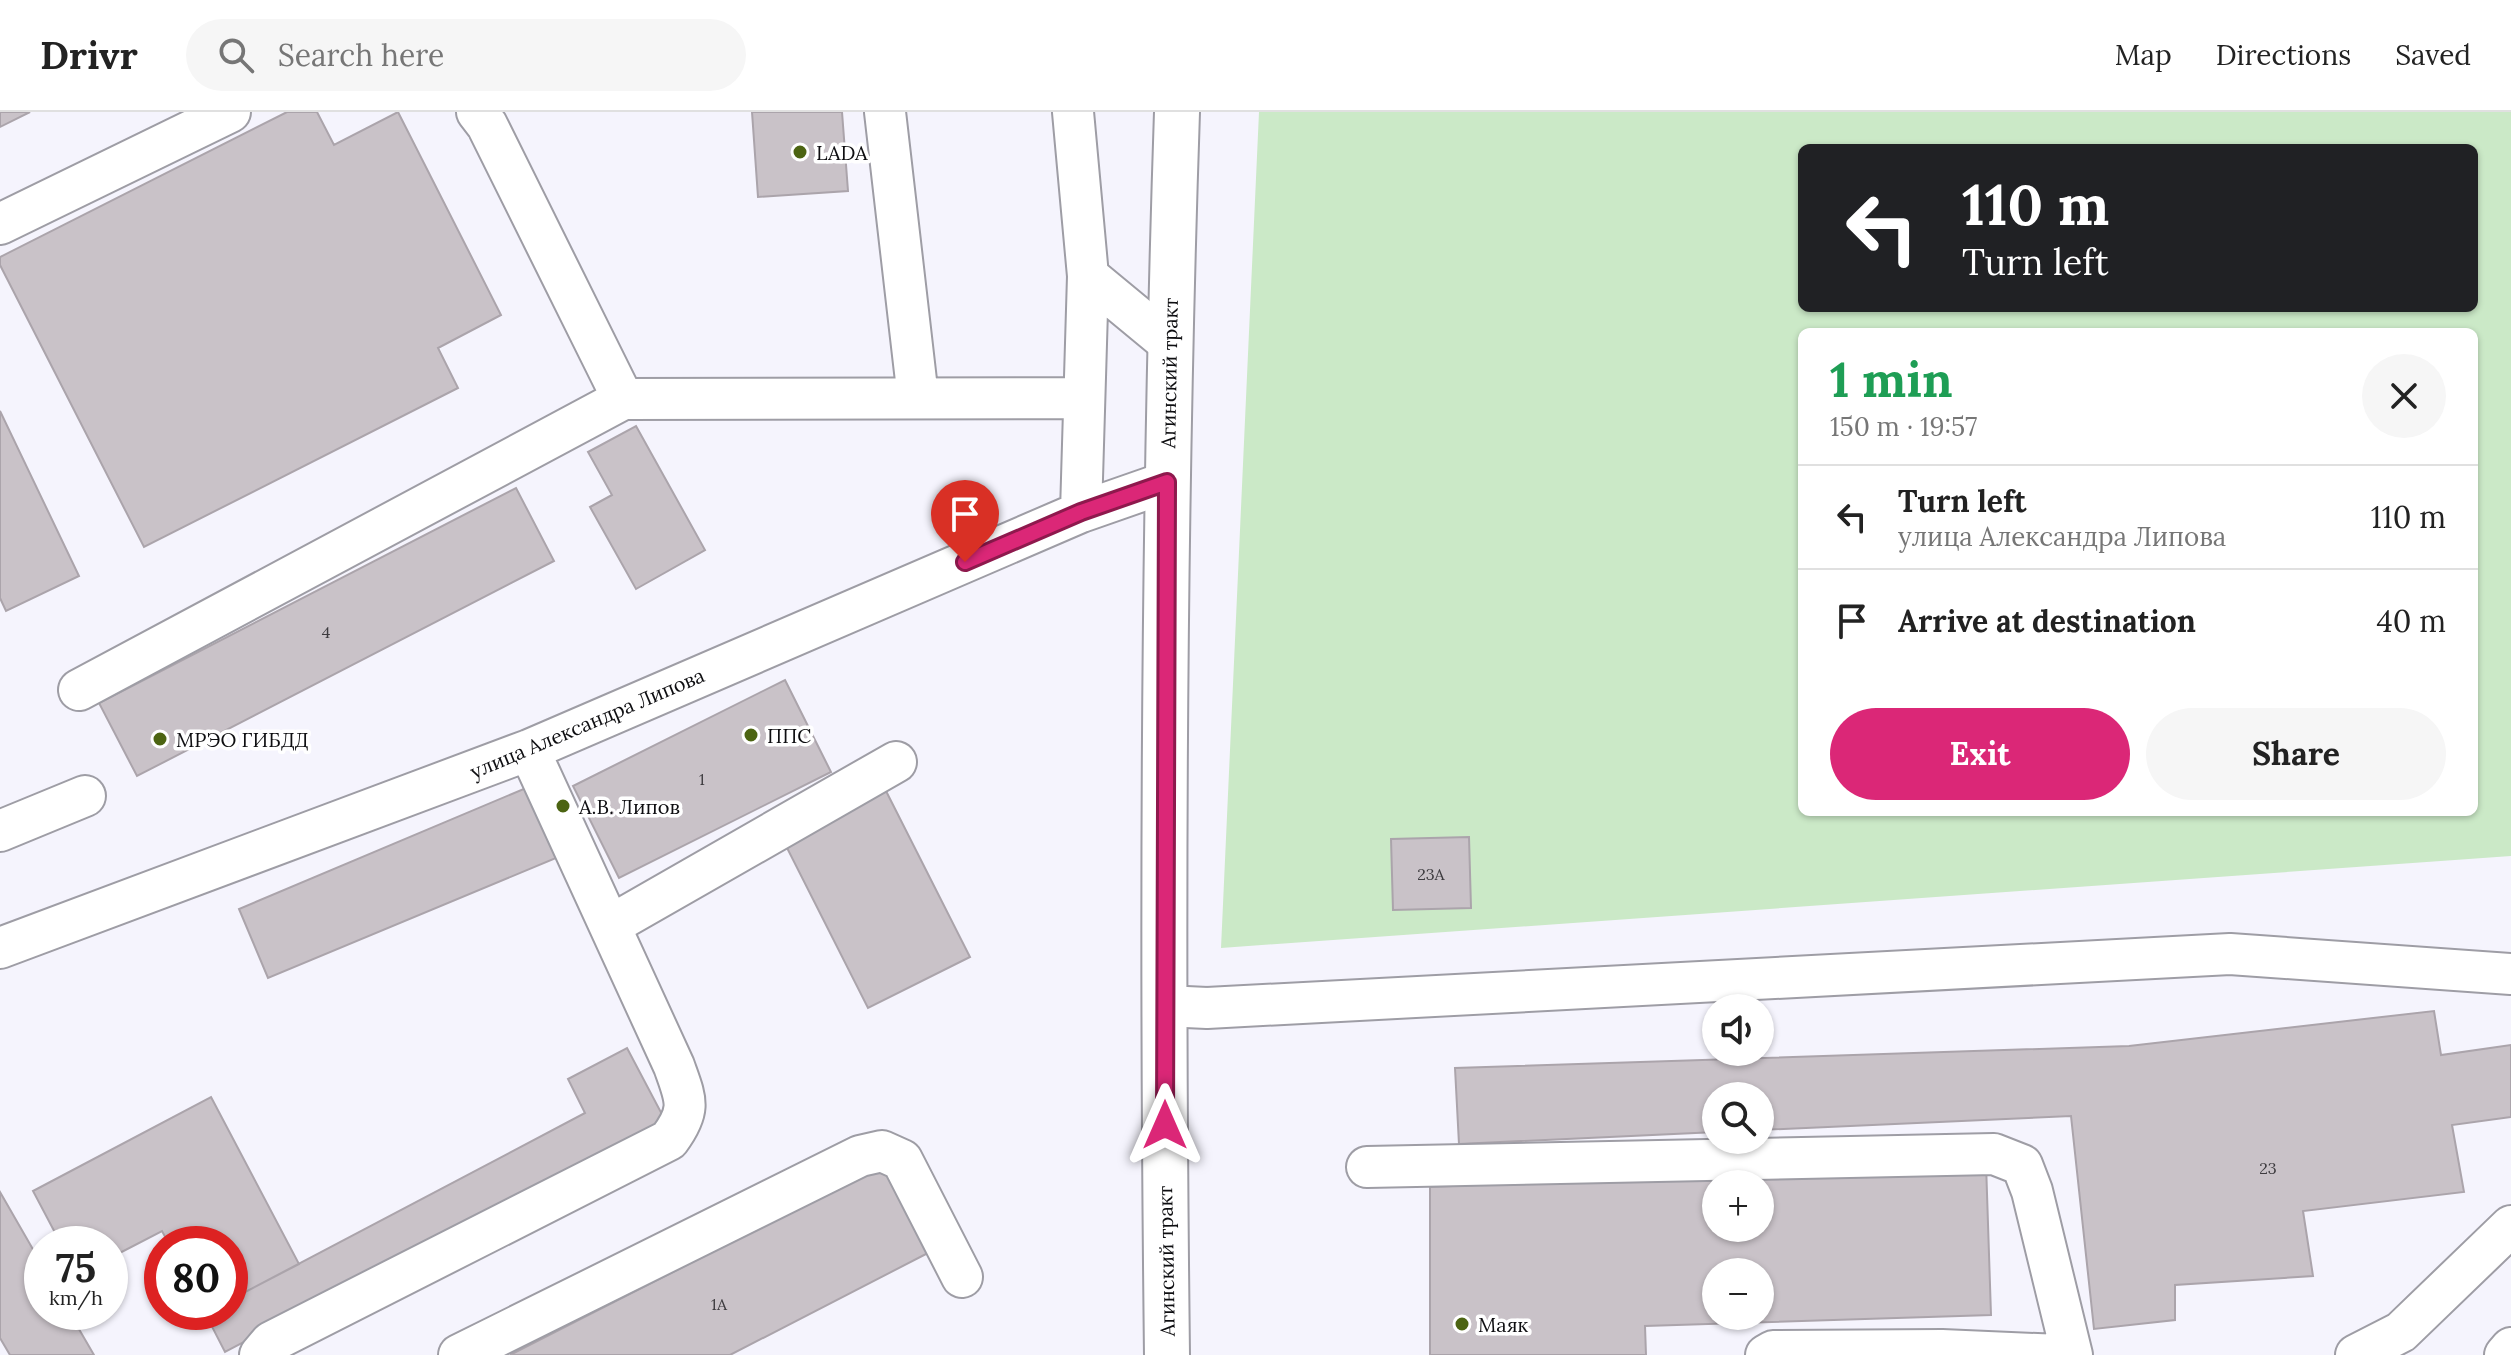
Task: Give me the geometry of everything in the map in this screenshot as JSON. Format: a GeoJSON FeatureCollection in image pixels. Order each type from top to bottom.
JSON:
{"type":"FeatureCollection","features":[{"type":"Feature","properties":{"kind":"highway","name":"Агинский тракт"},"geometry":{"type":"LineString","coordinates":[[1167,1355],[1167,482],[1177,112]]}},
{"type":"Feature","properties":{"kind":"street"},"geometry":{"type":"LineString","coordinates":[[0,224],[230,112]]}},
{"type":"Feature","properties":{"kind":"street"},"geometry":{"type":"LineString","coordinates":[[477,112],[487,125],[623,399]]}},
{"type":"Feature","properties":{"kind":"street"},"geometry":{"type":"LineString","coordinates":[[885,112],[918,398]]}},
{"type":"Feature","properties":{"kind":"street"},"geometry":{"type":"LineString","coordinates":[[1073,112],[1088,276],[1081,512]]}},
{"type":"Feature","properties":{"kind":"street"},"geometry":{"type":"LineString","coordinates":[[1088,276],[1169,343]]}},
{"type":"Feature","properties":{"kind":"street"},"geometry":{"type":"LineString","coordinates":[[79,690],[623,399],[1084,398]]}},
{"type":"Feature","properties":{"kind":"street","name":"улица Александра Липова"},"geometry":{"type":"LineString","coordinates":[[0,948],[529,750],[1081,512],[1167,482]]}},
{"type":"Feature","properties":{"kind":"street"},"geometry":{"type":"LineString","coordinates":[[260,1355],[271,1342],[669,1140],[682,1122],[687,1103],[611,925],[529,750]]}},
{"type":"Feature","properties":{"kind":"street"},"geometry":{"type":"LineString","coordinates":[[611,925],[896,762]]}},
{"type":"Feature","properties":{"kind":"street"},"geometry":{"type":"LineString","coordinates":[[0,831],[85,796]]}},
{"type":"Feature","properties":{"kind":"street"},"geometry":{"type":"LineString","coordinates":[[1165,1006],[1207,1008],[2230,954],[2511,974]]}},
{"type":"Feature","properties":{"kind":"street"},"geometry":{"type":"LineString","coordinates":[[459,1355],[860,1156],[882,1151],[902,1160],[962,1277]]}},
{"type":"Feature","properties":{"kind":"street"},"geometry":{"type":"LineString","coordinates":[[1367,1167],[1994,1154],[2022,1165],[2032,1191],[2072,1355]]}},
{"type":"Feature","properties":{"kind":"street"},"geometry":{"type":"LineString","coordinates":[[2356,1355],[2401,1332],[2511,1226]]}},
{"type":"Feature","properties":{"kind":"street"},"geometry":{"type":"LineString","coordinates":[[2505,1355],[2511,1348]]}},
{"type":"Feature","properties":{"kind":"street"},"geometry":{"type":"LineString","coordinates":[[1766,1355],[1773,1351],[1942,1350],[2060,1355]]}},
{"type":"Feature","properties":{"kind":"green space"},"geometry":{"type":"Polygon","coordinates":[[[1259,112],[2511,112],[2511,856],[1221,948],[1259,112]]]}},
{"type":"Feature","properties":{"kind":"building"},"geometry":{"type":"Polygon","coordinates":[[[0,112],[30,112],[0,127],[0,112]]]}},
{"type":"Feature","properties":{"kind":"building"},"geometry":{"type":"Polygon","coordinates":[[[287,112],[317,112],[334,145],[398,112],[501,315],[438,348],[458,388],[144,547],[0,265],[0,257],[287,112]]]}},
{"type":"Feature","properties":{"kind":"building","name":"LADA"},"geometry":{"type":"Polygon","coordinates":[[[752,112],[842,112],[848,191],[758,197],[752,112]]]}},
{"type":"Feature","properties":{"kind":"building"},"geometry":{"type":"Polygon","coordinates":[[[0,411],[79,576],[6,611],[0,598],[0,411]]]}},
{"type":"Feature","properties":{"kind":"building"},"geometry":{"type":"Polygon","coordinates":[[[636,426],[705,550],[636,589],[590,507],[612,495],[588,452],[636,426]]]}},
{"type":"Feature","properties":{"kind":"building"},"geometry":{"type":"Polygon","coordinates":[[[516,488],[554,561],[137,776],[99,703],[516,488]]]}},
{"type":"Feature","properties":{"kind":"building"},"geometry":{"type":"Polygon","coordinates":[[[785,680],[831,772],[619,878],[573,786],[785,680]]]}},
{"type":"Feature","properties":{"kind":"building"},"geometry":{"type":"Polygon","coordinates":[[[526,788],[556,858],[268,978],[239,909],[526,788]]]}},
{"type":"Feature","properties":{"kind":"building"},"geometry":{"type":"Polygon","coordinates":[[[885,789],[970,957],[868,1008],[783,840],[885,789]]]}},
{"type":"Feature","properties":{"kind":"building"},"geometry":{"type":"Polygon","coordinates":[[[1469,837],[1471,908],[1393,910],[1391,839],[1469,837]]]}},
{"type":"Feature","properties":{"kind":"building"},"geometry":{"type":"Polygon","coordinates":[[[2434,1011],[2441,1055],[2511,1045],[2511,1117],[2452,1125],[2464,1192],[2303,1211],[2313,1276],[2175,1285],[2175,1320],[2094,1329],[2071,1116],[1774,1129],[1774,1082],[1702,1082],[1702,1133],[1459,1144],[1455,1068],[1702,1060],[1702,1066],[1774,1066],[1774,1058],[2129,1046],[2434,1011]]]}},
{"type":"Feature","properties":{"kind":"building"},"geometry":{"type":"Polygon","coordinates":[[[627,1048],[665,1120],[225,1352],[214,1330],[248,1330],[248,1291],[585,1113],[568,1079],[627,1048]]]}},
{"type":"Feature","properties":{"kind":"building"},"geometry":{"type":"Polygon","coordinates":[[[211,1097],[299,1264],[248,1291],[248,1226],[144,1226],[144,1240],[128,1249],[128,1226],[51,1226],[33,1191],[211,1097]]]}},
{"type":"Feature","properties":{"kind":"building"},"geometry":{"type":"Polygon","coordinates":[[[1986,1163],[1991,1315],[1774,1322],[1774,1258],[1702,1258],[1702,1324],[1645,1326],[1646,1355],[1430,1355],[1430,1187],[1702,1175],[1702,1242],[1774,1242],[1774,1172],[1986,1163]]]}},
{"type":"Feature","properties":{"kind":"building"},"geometry":{"type":"Polygon","coordinates":[[[883,1165],[928,1253],[730,1355],[510,1355],[883,1165]]]}},
{"type":"Feature","properties":{"kind":"building"},"geometry":{"type":"Polygon","coordinates":[[[0,1192],[24,1234],[24,1330],[79,1330],[94,1355],[10,1355],[0,1338],[0,1192]]]}},
{"type":"Feature","properties":{"kind":"place","name":"LADA"},"geometry":{"type":"Point","coordinates":[800,152]}},
{"type":"Feature","properties":{"kind":"place","name":"ППС"},"geometry":{"type":"Point","coordinates":[751,735]}},
{"type":"Feature","properties":{"kind":"place","name":"МРЭО ГИБДД"},"geometry":{"type":"Point","coordinates":[160,739]}},
{"type":"Feature","properties":{"kind":"place","name":"А.В. Липов"},"geometry":{"type":"Point","coordinates":[563,806]}},
{"type":"Feature","properties":{"kind":"place","name":"Маяк"},"geometry":{"type":"Point","coordinates":[1462,1324]}},
{"type":"Feature","properties":{"kind":"route"},"geometry":{"type":"LineString","coordinates":[[965,562],[1081,512],[1167,482],[1165,1125]]}}]}
